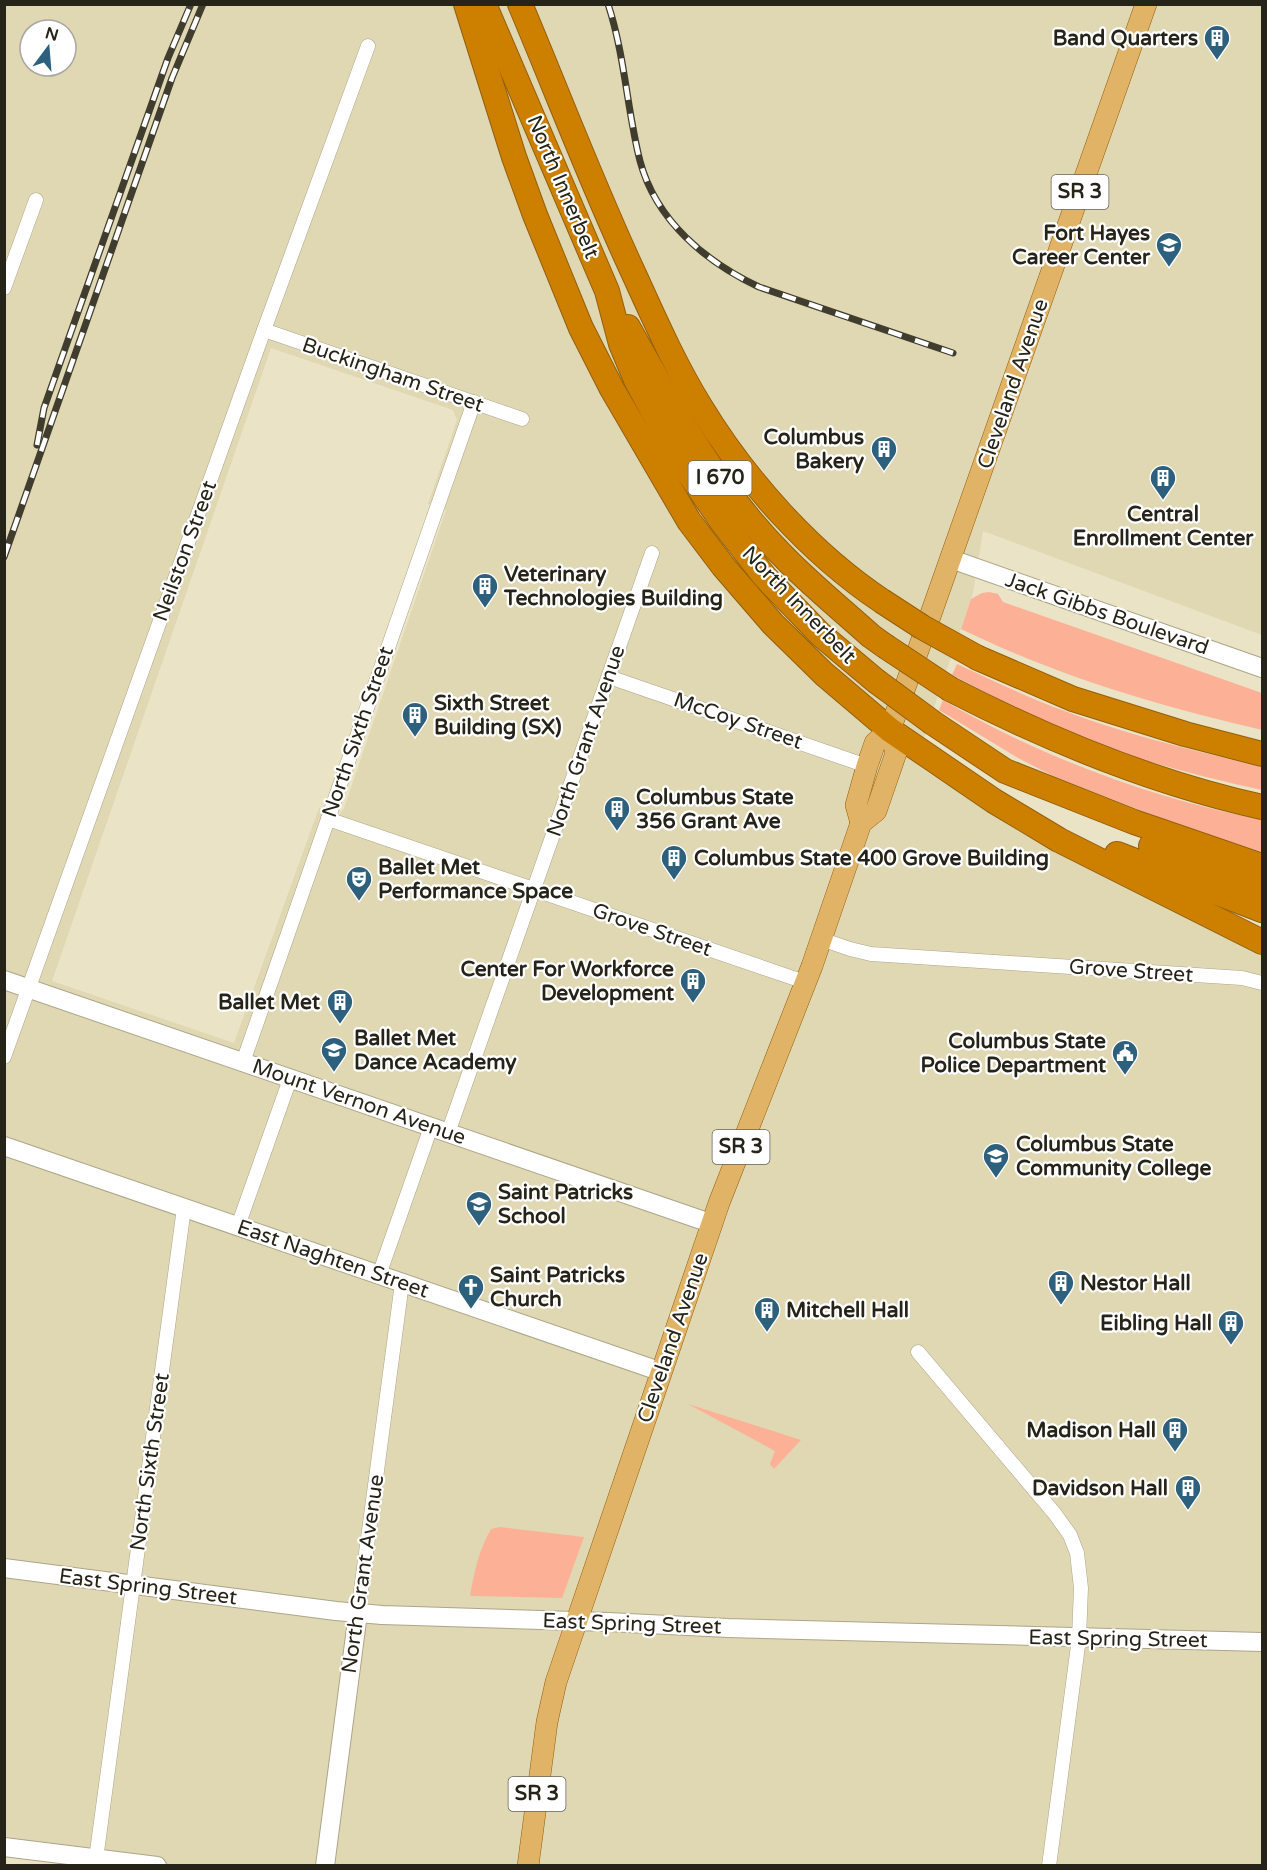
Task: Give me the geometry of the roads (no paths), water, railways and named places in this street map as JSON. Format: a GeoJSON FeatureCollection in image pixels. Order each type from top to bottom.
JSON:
{"type":"FeatureCollection","features":[{"type":"Feature","properties":{"kind":"highway"},"geometry":{"type":"LineString","coordinates":[[466,4],[514,157],[581,328],[612,389],[689,521],[723,566],[773,624],[824,674],[890,729],[994,801],[1059,840],[1263,942]]}},
{"type":"Feature","properties":{"kind":"highway","name":"North Innerbelt"},"geometry":{"type":"LineString","coordinates":[[484,4],[607,291],[621,344],[636,380],[677,456],[722,522],[765,577],[820,634],[904,704],[1005,771],[1134,822],[1263,866]]}},
{"type":"Feature","properties":{"kind":"highway","name":"North Innerbelt"},"geometry":{"type":"LineString","coordinates":[[520,4],[608,218],[658,327],[700,407],[744,470],[775,507],[831,561],[863,588],[922,627],[978,658],[1073,699],[1185,734],[1263,754]]}},
{"type":"Feature","properties":{"kind":"highway","name":"I 670"},"geometry":{"type":"LineString","coordinates":[[607,291],[703,454],[742,509],[781,554],[871,636],[912,664],[996,713],[1077,748],[1155,777],[1229,800],[1263,807]]}},
{"type":"Feature","properties":{"kind":"highway"},"geometry":{"type":"LineString","coordinates":[[1005,771],[1099,824],[1263,887]]}},
{"type":"Feature","properties":{"kind":"highway"},"geometry":{"type":"LineString","coordinates":[[994,801],[1073,836],[1263,910]]}},
{"type":"Feature","properties":{"kind":"main road","name":"Cleveland Avenue"},"geometry":{"type":"LineString","coordinates":[[861,823],[856,805],[875,743],[890,729],[1146,4]]}},
{"type":"Feature","properties":{"kind":"main road","name":"Jack Gibbs Boulevard"},"geometry":{"type":"LineString","coordinates":[[951,559],[1263,668]]}},
{"type":"Feature","properties":{"kind":"main road","name":"Cleveland Avenue"},"geometry":{"type":"LineString","coordinates":[[528,1866],[549,1707],[576,1621],[713,1224],[821,939],[861,823],[876,811],[896,753],[890,729]]}},
{"type":"Feature","properties":{"kind":"main road","name":"Mount Vernon Avenue"},"geometry":{"type":"LineString","coordinates":[[4,980],[713,1224]]}},
{"type":"Feature","properties":{"kind":"main road","name":"East Naghten Street"},"geometry":{"type":"LineString","coordinates":[[4,1146],[662,1372]]}},
{"type":"Feature","properties":{"kind":"main road","name":"East Spring Street"},"geometry":{"type":"LineString","coordinates":[[4,1568],[358,1613],[1079,1638],[1263,1642]]}},
{"type":"Feature","properties":{"kind":"main road","name":"North Grant Avenue"},"geometry":{"type":"LineString","coordinates":[[325,1866],[358,1613]]}},
{"type":"Feature","properties":{"kind":"main road"},"geometry":{"type":"LineString","coordinates":[[4,1847],[96,1859],[117,1864],[157,1866]]}},
{"type":"Feature","properties":{"kind":"street","name":"Neilston Street"},"geometry":{"type":"LineString","coordinates":[[4,1057],[368,46]]}},
{"type":"Feature","properties":{"kind":"street"},"geometry":{"type":"LineString","coordinates":[[4,288],[36,200]]}},
{"type":"Feature","properties":{"kind":"street","name":"Buckingham Street"},"geometry":{"type":"LineString","coordinates":[[264,330],[522,419]]}},
{"type":"Feature","properties":{"kind":"street","name":"North Sixth Street"},"geometry":{"type":"LineString","coordinates":[[243,1062],[474,402]]}},
{"type":"Feature","properties":{"kind":"street","name":"North Grant Avenue"},"geometry":{"type":"LineString","coordinates":[[379,1275],[440,1130],[534,890],[652,553]]}},
{"type":"Feature","properties":{"kind":"street","name":"McCoy Street"},"geometry":{"type":"LineString","coordinates":[[609,677],[867,766]]}},
{"type":"Feature","properties":{"kind":"street","name":"Grove Street"},"geometry":{"type":"LineString","coordinates":[[328,819],[805,982]]}},
{"type":"Feature","properties":{"kind":"street","name":"Grove Street"},"geometry":{"type":"LineString","coordinates":[[821,939],[871,954],[1233,977],[1263,983]]}},
{"type":"Feature","properties":{"kind":"street"},"geometry":{"type":"LineString","coordinates":[[238,1226],[290,1079]]}},
{"type":"Feature","properties":{"kind":"street","name":"North Sixth Street"},"geometry":{"type":"LineString","coordinates":[[96,1859],[184,1208]]}},
{"type":"Feature","properties":{"kind":"street","name":"North Grant Avenue"},"geometry":{"type":"LineString","coordinates":[[358,1613],[402,1282]]}},
{"type":"Feature","properties":{"kind":"street"},"geometry":{"type":"LineString","coordinates":[[918,1352],[1002,1448],[1055,1514],[1070,1535],[1077,1553],[1080,1570],[1079,1638],[1049,1866]]}},
{"type":"Feature","properties":{"kind":"railway"},"geometry":{"type":"LineString","coordinates":[[37,445],[44,408],[168,58],[191,4]]}},
{"type":"Feature","properties":{"kind":"railway"},"geometry":{"type":"LineString","coordinates":[[4,557],[172,78],[203,4]]}},
{"type":"Feature","properties":{"kind":"railway"},"geometry":{"type":"LineString","coordinates":[[608,4],[618,43],[640,161],[658,202],[686,237],[720,265],[759,287],[953,353]]}},
{"type":"Feature","properties":{"kind":"place","name":"Band Quarters"},"geometry":{"type":"Point","coordinates":[1217,61]}},
{"type":"Feature","properties":{"kind":"place","name":"Fort Hayes Career Center"},"geometry":{"type":"Point","coordinates":[1169,268]}},
{"type":"Feature","properties":{"kind":"place","name":"Columbus Bakery"},"geometry":{"type":"Point","coordinates":[884,472]}},
{"type":"Feature","properties":{"kind":"place","name":"Central Enrollment Center"},"geometry":{"type":"Point","coordinates":[1163,501]}},
{"type":"Feature","properties":{"kind":"place","name":"Veterinary Technologies Building"},"geometry":{"type":"Point","coordinates":[485,609]}},
{"type":"Feature","properties":{"kind":"place","name":"Sixth Street Building (SX)"},"geometry":{"type":"Point","coordinates":[415,738]}},
{"type":"Feature","properties":{"kind":"place","name":"Columbus State 356 Grant Ave"},"geometry":{"type":"Point","coordinates":[617,832]}},
{"type":"Feature","properties":{"kind":"place","name":"Columbus State 400 Grove Building"},"geometry":{"type":"Point","coordinates":[674,881]}},
{"type":"Feature","properties":{"kind":"place","name":"Ballet Met Performance Space"},"geometry":{"type":"Point","coordinates":[359,902]}},
{"type":"Feature","properties":{"kind":"place","name":"Center For Workforce Development"},"geometry":{"type":"Point","coordinates":[693,1004]}},
{"type":"Feature","properties":{"kind":"place","name":"Ballet Met"},"geometry":{"type":"Point","coordinates":[340,1025]}},
{"type":"Feature","properties":{"kind":"place","name":"Ballet Met Dance Academy"},"geometry":{"type":"Point","coordinates":[334,1073]}},
{"type":"Feature","properties":{"kind":"place","name":"Columbus State Police Department"},"geometry":{"type":"Point","coordinates":[1125,1076]}},
{"type":"Feature","properties":{"kind":"place","name":"Columbus State Community College"},"geometry":{"type":"Point","coordinates":[996,1179]}},
{"type":"Feature","properties":{"kind":"place","name":"Saint Patricks School"},"geometry":{"type":"Point","coordinates":[479,1227]}},
{"type":"Feature","properties":{"kind":"place","name":"Nestor Hall"},"geometry":{"type":"Point","coordinates":[1061,1306]}},
{"type":"Feature","properties":{"kind":"place","name":"Saint Patricks Church"},"geometry":{"type":"Point","coordinates":[471,1310]}},
{"type":"Feature","properties":{"kind":"place","name":"Mitchell Hall"},"geometry":{"type":"Point","coordinates":[767,1333]}},
{"type":"Feature","properties":{"kind":"place","name":"Eibling Hall"},"geometry":{"type":"Point","coordinates":[1231,1346]}},
{"type":"Feature","properties":{"kind":"place","name":"Madison Hall"},"geometry":{"type":"Point","coordinates":[1175,1453]}},
{"type":"Feature","properties":{"kind":"place","name":"Davidson Hall"},"geometry":{"type":"Point","coordinates":[1188,1511]}}]}
